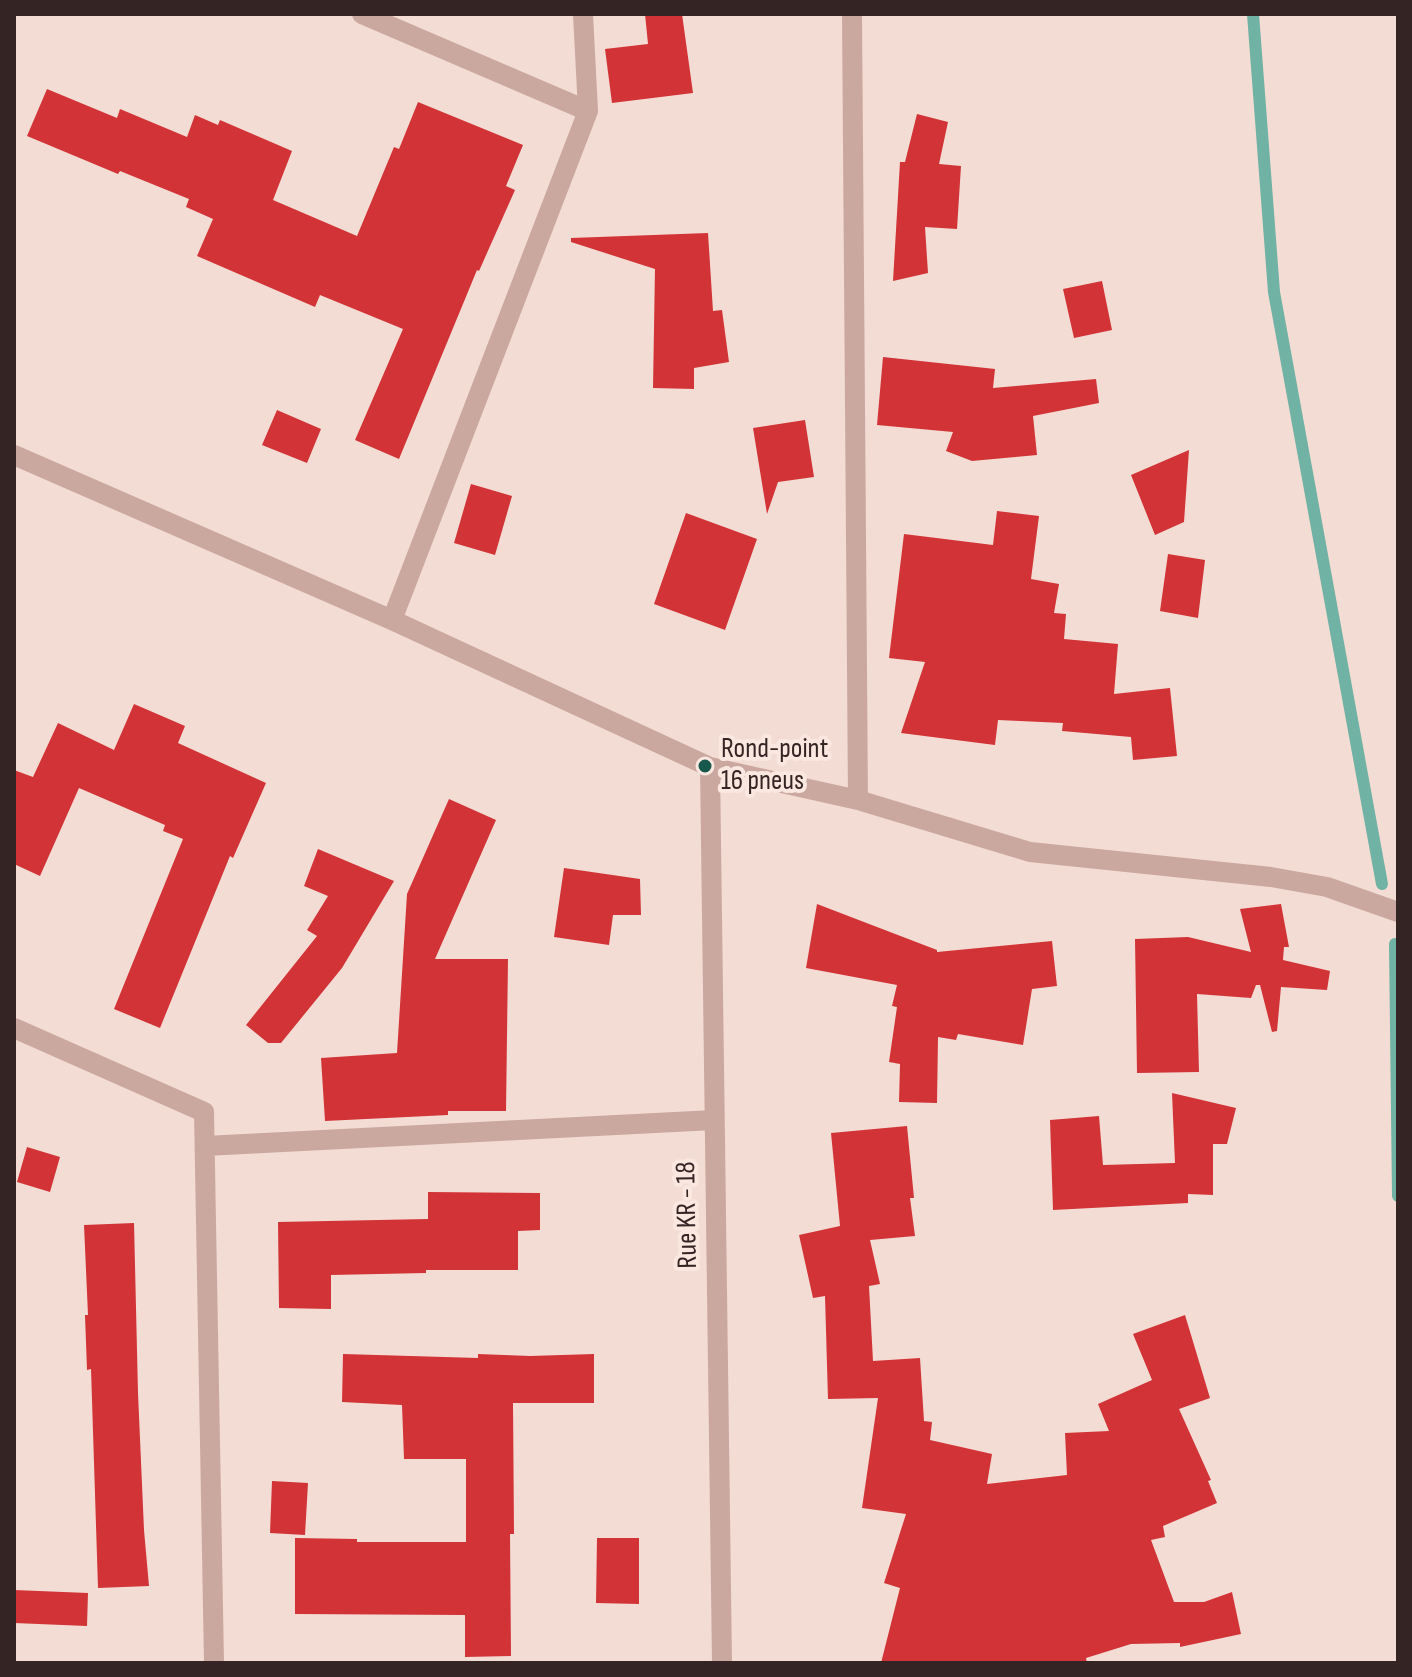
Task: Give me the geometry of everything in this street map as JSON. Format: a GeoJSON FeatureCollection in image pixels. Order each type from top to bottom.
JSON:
{"type":"FeatureCollection","features":[{"type":"Feature","properties":{"kind":"street"},"geometry":{"type":"LineString","coordinates":[[362,14],[588,111]]}},
{"type":"Feature","properties":{"kind":"street"},"geometry":{"type":"LineString","coordinates":[[392,620],[588,111],[583,14]]}},
{"type":"Feature","properties":{"kind":"street"},"geometry":{"type":"LineString","coordinates":[[852,14],[858,800]]}},
{"type":"Feature","properties":{"kind":"street"},"geometry":{"type":"LineString","coordinates":[[14,455],[392,620],[710,767],[858,800],[1030,852],[1271,877],[1327,887],[1398,912]]}},
{"type":"Feature","properties":{"kind":"street","name":"Rue KR - 18"},"geometry":{"type":"LineString","coordinates":[[710,767],[722,1663]]}},
{"type":"Feature","properties":{"kind":"street"},"geometry":{"type":"LineString","coordinates":[[14,1028],[204,1112],[214,1663]]}},
{"type":"Feature","properties":{"kind":"street"},"geometry":{"type":"LineString","coordinates":[[205,1146],[714,1120]]}},
{"type":"Feature","properties":{"kind":"building"},"geometry":{"type":"Polygon","coordinates":[[[645,14],[682,14],[693,93],[612,103],[605,49],[648,44],[645,14]]]}},
{"type":"Feature","properties":{"kind":"building"},"geometry":{"type":"Polygon","coordinates":[[[47,89],[117,118],[120,109],[187,137],[195,115],[218,125],[220,120],[292,151],[273,200],[357,236],[394,147],[399,149],[418,102],[523,145],[506,186],[515,190],[477,270],[399,459],[355,440],[403,329],[320,295],[315,307],[197,256],[213,219],[186,207],[189,199],[120,171],[118,174],[27,136],[47,89]]]}},
{"type":"Feature","properties":{"kind":"building"},"geometry":{"type":"Polygon","coordinates":[[[917,114],[948,122],[939,164],[961,166],[957,229],[925,227],[928,273],[893,281],[900,162],[905,162],[917,114]]]}},
{"type":"Feature","properties":{"kind":"building"},"geometry":{"type":"Polygon","coordinates":[[[708,233],[713,311],[722,310],[729,362],[694,368],[694,389],[653,388],[655,269],[571,242],[571,238],[708,233]]]}},
{"type":"Feature","properties":{"kind":"building"},"geometry":{"type":"Polygon","coordinates":[[[1102,281],[1112,330],[1074,338],[1063,289],[1102,281]]]}},
{"type":"Feature","properties":{"kind":"building"},"geometry":{"type":"Polygon","coordinates":[[[883,357],[995,369],[993,388],[1096,379],[1099,403],[1033,416],[1037,455],[972,461],[946,451],[953,432],[877,425],[883,357]]]}},
{"type":"Feature","properties":{"kind":"building"},"geometry":{"type":"Polygon","coordinates":[[[277,410],[321,429],[307,463],[262,445],[277,410]]]}},
{"type":"Feature","properties":{"kind":"building"},"geometry":{"type":"Polygon","coordinates":[[[805,420],[814,477],[778,482],[767,514],[753,428],[805,420]]]}},
{"type":"Feature","properties":{"kind":"building"},"geometry":{"type":"Polygon","coordinates":[[[1189,450],[1184,522],[1155,535],[1131,475],[1189,450]]]}},
{"type":"Feature","properties":{"kind":"building"},"geometry":{"type":"Polygon","coordinates":[[[471,484],[512,496],[495,555],[454,543],[471,484]]]}},
{"type":"Feature","properties":{"kind":"building"},"geometry":{"type":"Polygon","coordinates":[[[997,511],[1039,516],[1031,579],[1059,584],[1054,613],[1066,614],[1064,639],[1118,644],[1114,694],[1170,688],[1177,756],[1133,760],[1131,737],[1062,731],[1063,723],[998,720],[995,745],[901,733],[925,662],[889,658],[904,534],[993,545],[997,511]]]}},
{"type":"Feature","properties":{"kind":"building"},"geometry":{"type":"Polygon","coordinates":[[[686,513],[757,539],[725,630],[654,604],[686,513]]]}},
{"type":"Feature","properties":{"kind":"building"},"geometry":{"type":"Polygon","coordinates":[[[1168,554],[1205,560],[1198,618],[1160,611],[1168,554]]]}},
{"type":"Feature","properties":{"kind":"building"},"geometry":{"type":"Polygon","coordinates":[[[134,704],[185,726],[178,743],[266,783],[233,858],[230,856],[160,1028],[114,1009],[183,839],[163,831],[165,825],[79,788],[40,876],[14,864],[14,770],[33,777],[58,723],[114,750],[134,704]]]}},
{"type":"Feature","properties":{"kind":"building"},"geometry":{"type":"Polygon","coordinates":[[[449,799],[496,820],[435,959],[508,959],[506,1111],[448,1111],[448,1115],[325,1121],[321,1058],[397,1053],[407,894],[449,799]]]}},
{"type":"Feature","properties":{"kind":"building"},"geometry":{"type":"Polygon","coordinates":[[[318,849],[394,881],[342,968],[281,1043],[268,1043],[246,1025],[317,936],[307,930],[328,896],[304,886],[318,849]]]}},
{"type":"Feature","properties":{"kind":"building"},"geometry":{"type":"Polygon","coordinates":[[[564,868],[640,879],[641,915],[613,915],[609,945],[554,937],[564,868]]]}},
{"type":"Feature","properties":{"kind":"building"},"geometry":{"type":"Polygon","coordinates":[[[817,904],[937,952],[1052,941],[1057,986],[1032,989],[1023,1045],[958,1034],[956,1040],[938,1037],[937,1103],[899,1102],[900,1064],[889,1062],[897,1007],[892,1006],[897,985],[806,968],[817,904]]]}},
{"type":"Feature","properties":{"kind":"building"},"geometry":{"type":"Polygon","coordinates":[[[1281,904],[1289,947],[1284,947],[1283,960],[1330,971],[1327,990],[1281,987],[1277,1031],[1272,1032],[1260,985],[1256,985],[1251,998],[1197,994],[1199,1072],[1137,1073],[1135,939],[1188,937],[1251,952],[1240,909],[1281,904]]]}},
{"type":"Feature","properties":{"kind":"building"},"geometry":{"type":"Polygon","coordinates":[[[1172,1093],[1236,1108],[1227,1144],[1213,1144],[1213,1195],[1188,1194],[1188,1203],[1053,1210],[1050,1120],[1099,1116],[1103,1165],[1175,1163],[1172,1093]]]}},
{"type":"Feature","properties":{"kind":"building"},"geometry":{"type":"Polygon","coordinates":[[[907,1126],[915,1236],[870,1240],[880,1284],[869,1286],[873,1361],[920,1358],[924,1421],[932,1422],[930,1440],[992,1454],[987,1484],[1067,1475],[1065,1433],[1109,1431],[1098,1404],[1152,1380],[1133,1334],[1185,1315],[1210,1398],[1179,1409],[1211,1480],[1208,1481],[1217,1503],[1163,1526],[1165,1537],[1151,1540],[1174,1602],[1204,1602],[1232,1592],[1241,1634],[1180,1647],[1180,1643],[1131,1644],[1086,1658],[1087,1663],[881,1663],[900,1588],[884,1583],[906,1514],[862,1508],[878,1398],[828,1399],[825,1296],[813,1298],[799,1235],[840,1226],[831,1133],[907,1126]]]}},
{"type":"Feature","properties":{"kind":"building"},"geometry":{"type":"Polygon","coordinates":[[[27,1147],[60,1157],[50,1192],[17,1182],[27,1147]]]}},
{"type":"Feature","properties":{"kind":"building"},"geometry":{"type":"Polygon","coordinates":[[[428,1192],[540,1193],[540,1230],[518,1231],[518,1270],[426,1270],[426,1273],[331,1275],[331,1309],[279,1308],[278,1222],[428,1219],[428,1192]]]}},
{"type":"Feature","properties":{"kind":"building"},"geometry":{"type":"Polygon","coordinates":[[[134,1223],[138,1393],[149,1586],[98,1588],[91,1369],[87,1370],[84,1225],[134,1223]]]}},
{"type":"Feature","properties":{"kind":"building"},"geometry":{"type":"Polygon","coordinates":[[[343,1354],[478,1358],[478,1354],[594,1354],[594,1403],[513,1403],[511,1656],[465,1657],[465,1615],[295,1614],[295,1538],[357,1539],[357,1542],[466,1542],[466,1459],[404,1459],[402,1405],[342,1402],[343,1354]]]}},
{"type":"Feature","properties":{"kind":"building"},"geometry":{"type":"Polygon","coordinates":[[[272,1481],[308,1483],[305,1535],[270,1533],[272,1481]]]}},
{"type":"Feature","properties":{"kind":"building"},"geometry":{"type":"Polygon","coordinates":[[[597,1538],[639,1538],[639,1604],[596,1603],[597,1538]]]}},
{"type":"Feature","properties":{"kind":"building"},"geometry":{"type":"Polygon","coordinates":[[[14,1590],[88,1593],[87,1626],[14,1623],[14,1590]]]}},
{"type":"Feature","properties":{"kind":"waterway"},"geometry":{"type":"LineString","coordinates":[[1253,14],[1274,292],[1382,884]]}},
{"type":"Feature","properties":{"kind":"waterway"},"geometry":{"type":"LineString","coordinates":[[1395,944],[1398,1196]]}},
{"type":"Feature","properties":{"kind":"place","name":"Rond-point 16 pneus"},"geometry":{"type":"Point","coordinates":[705,766]}}]}
